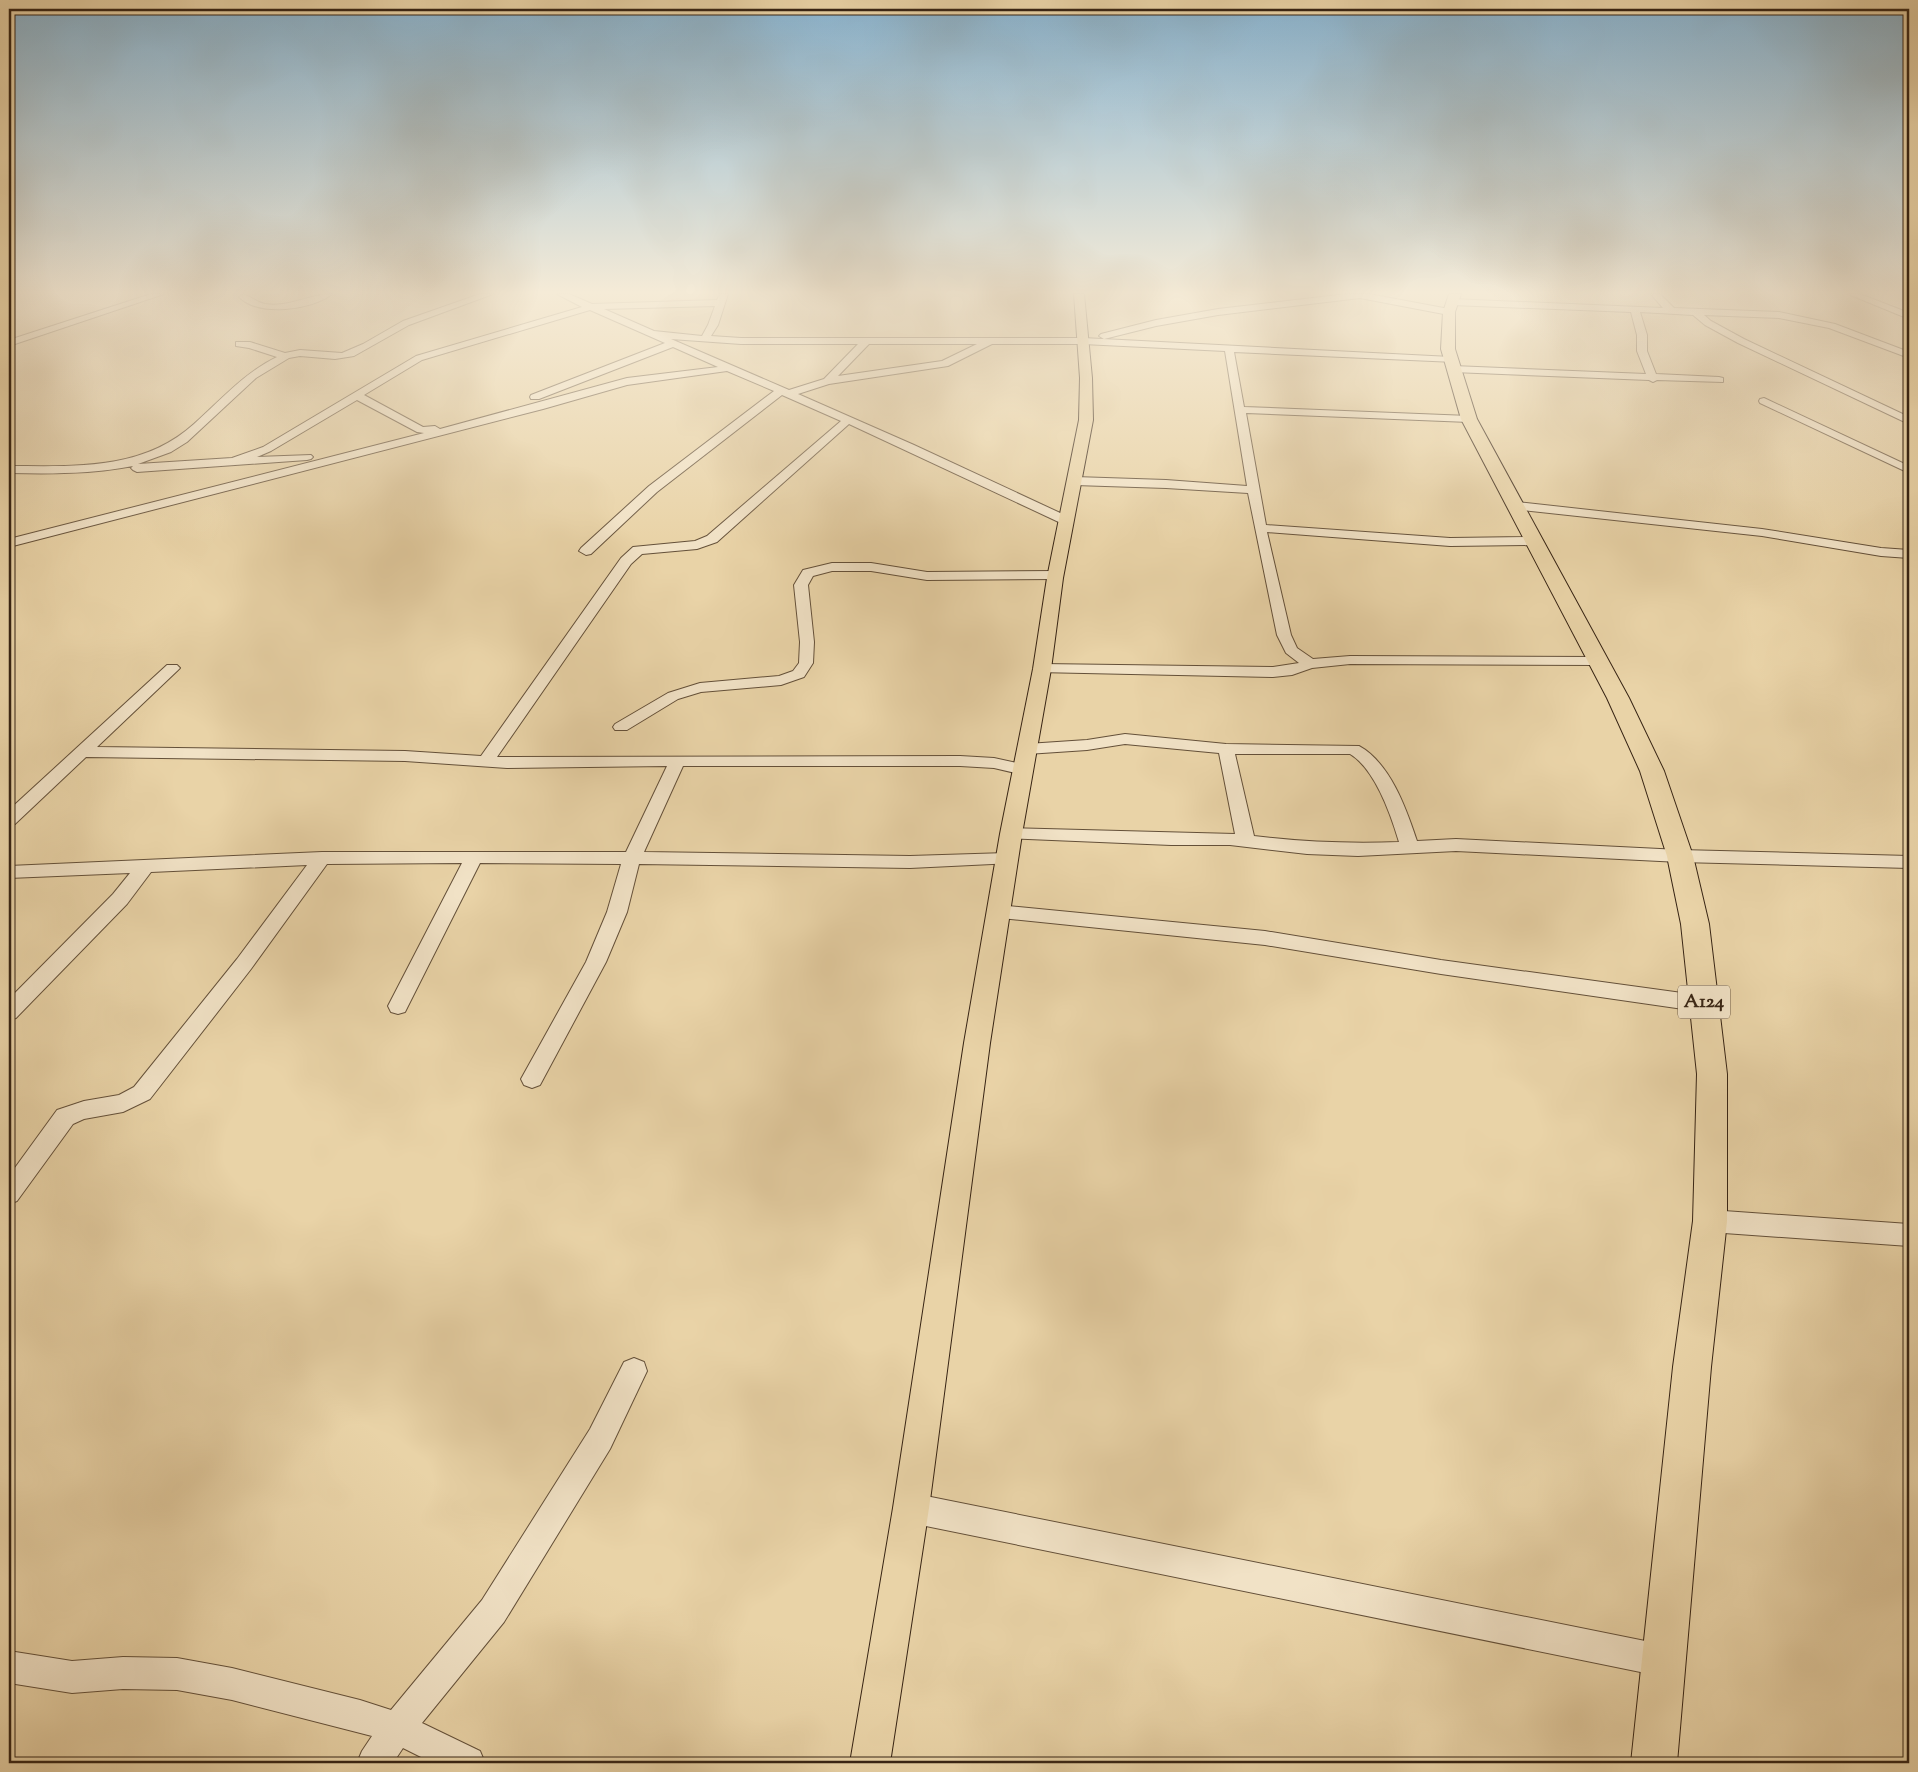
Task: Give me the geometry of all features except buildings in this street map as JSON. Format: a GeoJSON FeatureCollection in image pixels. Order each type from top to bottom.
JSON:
{"type":"FeatureCollection","features":[{"type":"Feature","properties":{"kind":"highway","name":"A124"},"geometry":{"type":"LineString","coordinates":[[1456,377],[1469,419],[1618,698],[1652,771],[1680,856],[1696,924],[1712,1074],[1710,1221],[1692,1367],[1654,1763]]}},
{"type":"Feature","properties":{"kind":"main road"},"geometry":{"type":"LineString","coordinates":[[870,1763],[911,1508],[977,1043],[998,912],[1042,669],[1056,575],[1086,420],[1086,377]]}},
{"type":"Feature","properties":{"kind":"street"},"geometry":{"type":"LineString","coordinates":[[41,470],[135,462],[168,450],[205,420],[249,377]]}},
{"type":"Feature","properties":{"kind":"street"},"geometry":{"type":"LineString","coordinates":[[233,462],[267,449],[387,377]]}},
{"type":"Feature","properties":{"kind":"street"},"geometry":{"type":"LineString","coordinates":[[460,427],[485,413],[541,395],[588,377]]}},
{"type":"Feature","properties":{"kind":"street"},"geometry":{"type":"LineString","coordinates":[[9,543],[639,379],[661,377]]}},
{"type":"Feature","properties":{"kind":"street"},"geometry":{"type":"LineString","coordinates":[[750,377],[1067,521]]}},
{"type":"Feature","properties":{"kind":"street"},"geometry":{"type":"LineString","coordinates":[[828,381],[832,377]]}},
{"type":"Feature","properties":{"kind":"street"},"geometry":{"type":"LineString","coordinates":[[586,551],[653,489],[786,392],[828,381],[857,377]]}},
{"type":"Feature","properties":{"kind":"street"},"geometry":{"type":"LineString","coordinates":[[1234,377],[1260,528],[1284,635],[1291,650],[1310,664]]}},
{"type":"Feature","properties":{"kind":"street"},"geometry":{"type":"LineString","coordinates":[[1634,377],[1719,380]]}},
{"type":"Feature","properties":{"kind":"street"},"geometry":{"type":"LineString","coordinates":[[1816,377],[1909,421]]}},
{"type":"Feature","properties":{"kind":"street"},"geometry":{"type":"LineString","coordinates":[[356,395],[422,430],[470,420]]}},
{"type":"Feature","properties":{"kind":"street"},"geometry":{"type":"LineString","coordinates":[[1764,401],[1909,470]]}},
{"type":"Feature","properties":{"kind":"street"},"geometry":{"type":"LineString","coordinates":[[1240,410],[1469,419]]}},
{"type":"Feature","properties":{"kind":"street"},"geometry":{"type":"LineString","coordinates":[[487,760],[582,623],[638,550],[697,545],[712,539],[848,420]]}},
{"type":"Feature","properties":{"kind":"street"},"geometry":{"type":"LineString","coordinates":[[9,470],[108,470],[354,454]]}},
{"type":"Feature","properties":{"kind":"street"},"geometry":{"type":"LineString","coordinates":[[1075,481],[1166,484],[1254,490]]}},
{"type":"Feature","properties":{"kind":"street"},"geometry":{"type":"LineString","coordinates":[[1517,506],[1657,519],[1805,538],[1885,552],[1909,554]]}},
{"type":"Feature","properties":{"kind":"street"},"geometry":{"type":"LineString","coordinates":[[1260,528],[1450,542],[1535,541]]}},
{"type":"Feature","properties":{"kind":"street"},"geometry":{"type":"LineString","coordinates":[[621,727],[673,696],[700,688],[781,680],[799,674],[806,663],[807,642],[801,585],[808,573],[832,567],[871,567],[927,576],[1056,575]]}},
{"type":"Feature","properties":{"kind":"street"},"geometry":{"type":"LineString","coordinates":[[1042,669],[1273,672],[1292,670],[1310,664],[1350,660],[1597,661]]}},
{"type":"Feature","properties":{"kind":"street"},"geometry":{"type":"LineString","coordinates":[[9,820],[172,668]]}},
{"type":"Feature","properties":{"kind":"street"},"geometry":{"type":"LineString","coordinates":[[83,752],[404,756],[487,760],[508,763],[569,764],[960,760],[994,763],[1025,760],[1087,745],[1125,739],[1226,749],[1353,748],[1361,751],[1372,764],[1395,804],[1410,847]]}},
{"type":"Feature","properties":{"kind":"street"},"geometry":{"type":"LineString","coordinates":[[1226,749],[1246,841]]}},
{"type":"Feature","properties":{"kind":"street"},"geometry":{"type":"LineString","coordinates":[[532,1079],[596,962],[617,912],[632,858],[677,762]]}},
{"type":"Feature","properties":{"kind":"street"},"geometry":{"type":"LineString","coordinates":[[1011,834],[1246,841],[1307,848],[1358,850],[1456,845],[1680,856],[1909,862]]}},
{"type":"Feature","properties":{"kind":"street"},"geometry":{"type":"LineString","coordinates":[[398,1006],[474,857]]}},
{"type":"Feature","properties":{"kind":"street"},"geometry":{"type":"LineString","coordinates":[[9,872],[322,858],[632,858],[910,862],[1007,859]]}},
{"type":"Feature","properties":{"kind":"street"},"geometry":{"type":"LineString","coordinates":[[9,1194],[65,1117],[77,1110],[120,1105],[142,1093],[244,964],[322,858]]}},
{"type":"Feature","properties":{"kind":"street"},"geometry":{"type":"LineString","coordinates":[[9,1012],[120,899],[146,865]]}},
{"type":"Feature","properties":{"kind":"street"},"geometry":{"type":"LineString","coordinates":[[998,912],[1265,938],[1441,967],[1704,1004]]}},
{"type":"Feature","properties":{"kind":"street"},"geometry":{"type":"LineString","coordinates":[[1710,1221],[1909,1236]]}},
{"type":"Feature","properties":{"kind":"street"},"geometry":{"type":"LineString","coordinates":[[374,1763],[397,1728],[494,1611],[600,1439],[634,1371]]}},
{"type":"Feature","properties":{"kind":"street"},"geometry":{"type":"LineString","coordinates":[[911,1508],[1665,1660]]}},
{"type":"Feature","properties":{"kind":"street"},"geometry":{"type":"LineString","coordinates":[[9,1667],[72,1678],[123,1673],[177,1674],[251,1688],[360,1716],[397,1728],[468,1763]]}}]}
